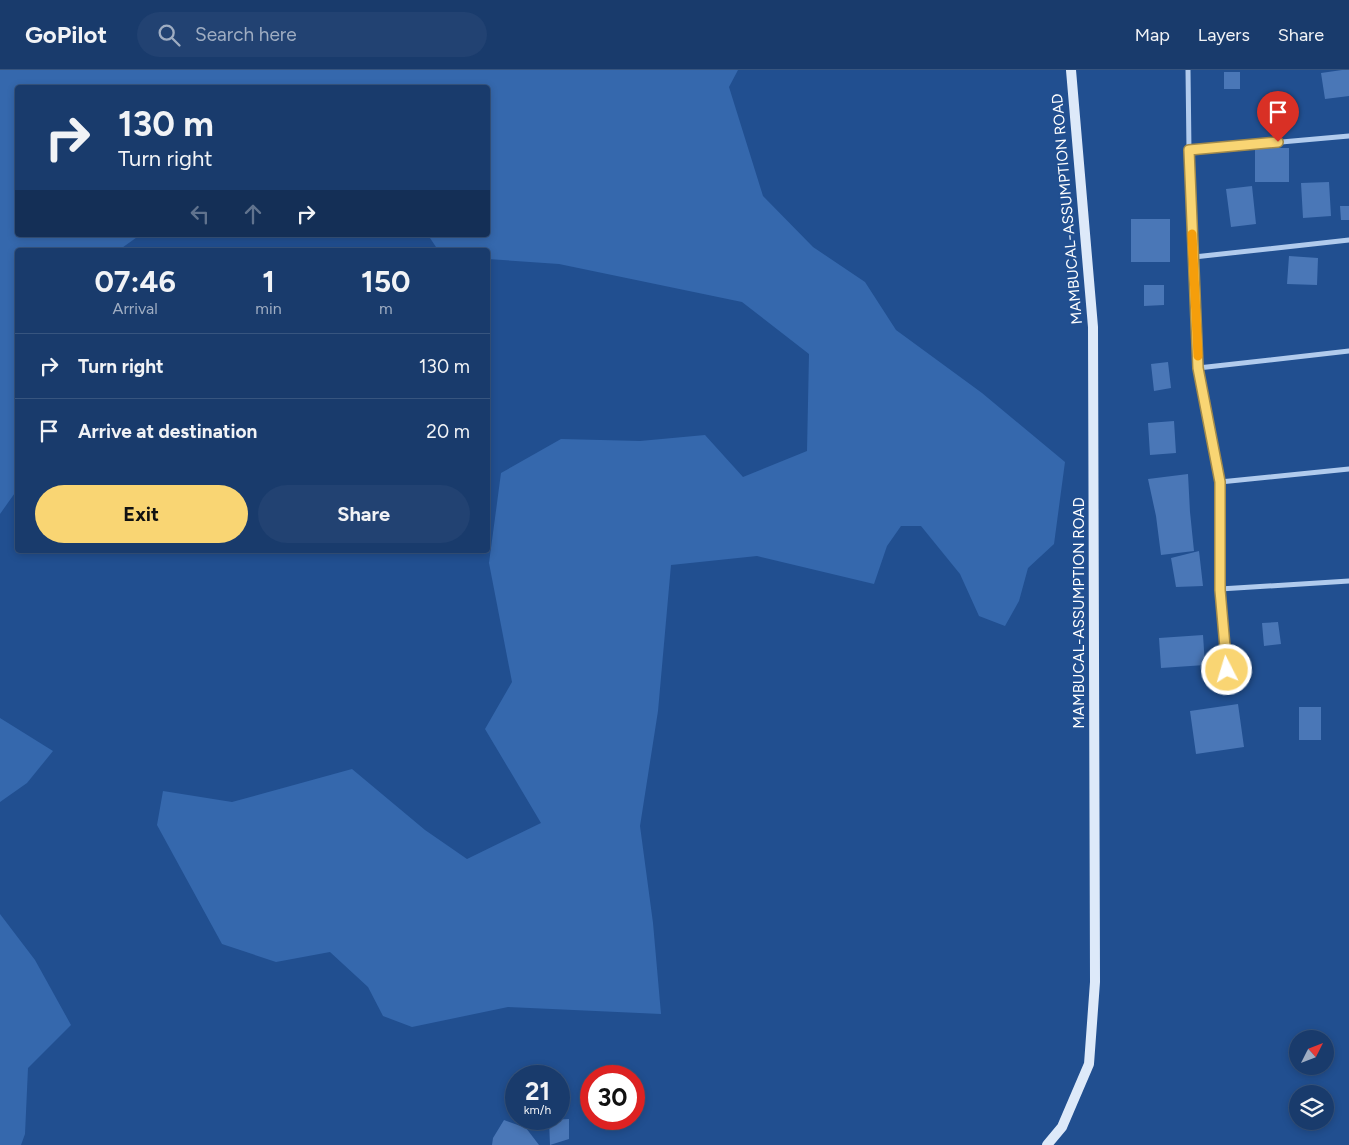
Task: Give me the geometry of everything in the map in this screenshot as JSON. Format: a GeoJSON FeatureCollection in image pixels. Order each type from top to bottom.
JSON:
{"type":"FeatureCollection","features":[{"type":"Feature","properties":{"kind":"street","name":"MAMBUCAL-ASSUMPTION ROAD"},"geometry":{"type":"LineString","coordinates":[[1047,1145],[1062,1127],[1089,1064],[1095,982],[1093,327],[1071,70]]}},
{"type":"Feature","properties":{"kind":"street"},"geometry":{"type":"LineString","coordinates":[[1188,70],[1189,150],[1198,368],[1220,482],[1220,590],[1227,670]]}},
{"type":"Feature","properties":{"kind":"street"},"geometry":{"type":"LineString","coordinates":[[1189,150],[1349,136]]}},
{"type":"Feature","properties":{"kind":"street"},"geometry":{"type":"LineString","coordinates":[[1194,257],[1349,240]]}},
{"type":"Feature","properties":{"kind":"street"},"geometry":{"type":"LineString","coordinates":[[1198,368],[1349,351]]}},
{"type":"Feature","properties":{"kind":"street"},"geometry":{"type":"LineString","coordinates":[[1220,482],[1349,469]]}},
{"type":"Feature","properties":{"kind":"street"},"geometry":{"type":"LineString","coordinates":[[1220,590],[1349,581]]}},
{"type":"Feature","properties":{"kind":"shaded area"},"geometry":{"type":"Polygon","coordinates":[[[0,70],[738,70],[729,87],[763,196],[813,247],[865,282],[896,330],[982,393],[1065,462],[1054,544],[1028,568],[1019,601],[1005,626],[979,616],[960,574],[921,526],[901,526],[887,546],[874,584],[757,556],[671,565],[658,711],[640,826],[653,923],[661,1014],[508,1007],[412,1027],[383,1016],[368,987],[330,952],[276,962],[222,944],[157,825],[163,791],[232,802],[352,769],[425,830],[467,859],[541,823],[485,729],[512,682],[489,563],[501,473],[561,439],[640,441],[705,435],[743,477],[807,451],[809,354],[742,302],[559,264],[490,259],[490,248],[437,248],[429,237],[490,237],[490,85],[15,85],[15,237],[137,237],[122,248],[15,248],[15,493],[0,514],[0,70]]]}},
{"type":"Feature","properties":{"kind":"shaded area"},"geometry":{"type":"Polygon","coordinates":[[[0,718],[53,751],[27,783],[0,802],[0,718]]]}},
{"type":"Feature","properties":{"kind":"shaded area"},"geometry":{"type":"Polygon","coordinates":[[[0,914],[35,960],[71,1025],[28,1068],[25,1134],[21,1145],[0,1145],[0,914]]]}},
{"type":"Feature","properties":{"kind":"building"},"geometry":{"type":"Polygon","coordinates":[[[1349,70],[1349,96],[1325,99],[1321,73],[1349,70]]]}},
{"type":"Feature","properties":{"kind":"building"},"geometry":{"type":"Polygon","coordinates":[[[1224,72],[1240,72],[1240,89],[1224,89],[1224,72]]]}},
{"type":"Feature","properties":{"kind":"building"},"geometry":{"type":"Polygon","coordinates":[[[1255,148],[1289,148],[1289,182],[1255,182],[1255,148]]]}},
{"type":"Feature","properties":{"kind":"building"},"geometry":{"type":"Polygon","coordinates":[[[1329,182],[1331,216],[1303,218],[1301,183],[1329,182]]]}},
{"type":"Feature","properties":{"kind":"building"},"geometry":{"type":"Polygon","coordinates":[[[1252,186],[1256,224],[1231,227],[1226,189],[1252,186]]]}},
{"type":"Feature","properties":{"kind":"building"},"geometry":{"type":"Polygon","coordinates":[[[1340,206],[1349,206],[1349,220],[1341,220],[1340,206]]]}},
{"type":"Feature","properties":{"kind":"building"},"geometry":{"type":"Polygon","coordinates":[[[1131,219],[1170,219],[1170,262],[1131,262],[1131,219]]]}},
{"type":"Feature","properties":{"kind":"building"},"geometry":{"type":"Polygon","coordinates":[[[1289,256],[1318,258],[1317,285],[1287,284],[1289,256]]]}},
{"type":"Feature","properties":{"kind":"building"},"geometry":{"type":"Polygon","coordinates":[[[1144,285],[1164,285],[1164,305],[1144,306],[1144,285]]]}},
{"type":"Feature","properties":{"kind":"building"},"geometry":{"type":"Polygon","coordinates":[[[1168,362],[1171,388],[1154,391],[1151,364],[1168,362]]]}},
{"type":"Feature","properties":{"kind":"building"},"geometry":{"type":"Polygon","coordinates":[[[1174,421],[1176,453],[1150,455],[1148,423],[1174,421]]]}},
{"type":"Feature","properties":{"kind":"building"},"geometry":{"type":"Polygon","coordinates":[[[1188,474],[1194,551],[1161,555],[1156,516],[1148,479],[1188,474]]]}},
{"type":"Feature","properties":{"kind":"building"},"geometry":{"type":"Polygon","coordinates":[[[1199,551],[1203,586],[1176,587],[1171,558],[1199,551]]]}},
{"type":"Feature","properties":{"kind":"building"},"geometry":{"type":"Polygon","coordinates":[[[1278,622],[1281,644],[1264,646],[1262,623],[1278,622]]]}},
{"type":"Feature","properties":{"kind":"building"},"geometry":{"type":"Polygon","coordinates":[[[1203,635],[1205,665],[1161,668],[1159,638],[1203,635]]]}},
{"type":"Feature","properties":{"kind":"building"},"geometry":{"type":"Polygon","coordinates":[[[1238,704],[1244,747],[1196,754],[1190,711],[1238,704]]]}},
{"type":"Feature","properties":{"kind":"building"},"geometry":{"type":"Polygon","coordinates":[[[1299,707],[1321,707],[1321,740],[1299,740],[1299,707]]]}},
{"type":"Feature","properties":{"kind":"building"},"geometry":{"type":"Polygon","coordinates":[[[504,1120],[505,1130],[528,1130],[539,1145],[492,1145],[493,1138],[504,1120]]]}},
{"type":"Feature","properties":{"kind":"building"},"geometry":{"type":"Polygon","coordinates":[[[549,1130],[569,1130],[569,1139],[550,1145],[549,1130]]]}},
{"type":"Feature","properties":{"kind":"slow traffic"},"geometry":{"type":"LineString","coordinates":[[1192,234],[1198,356]]}},
{"type":"Feature","properties":{"kind":"route"},"geometry":{"type":"LineString","coordinates":[[1227,670],[1220,590],[1220,482],[1198,368],[1189,150],[1278,142]]}}]}
